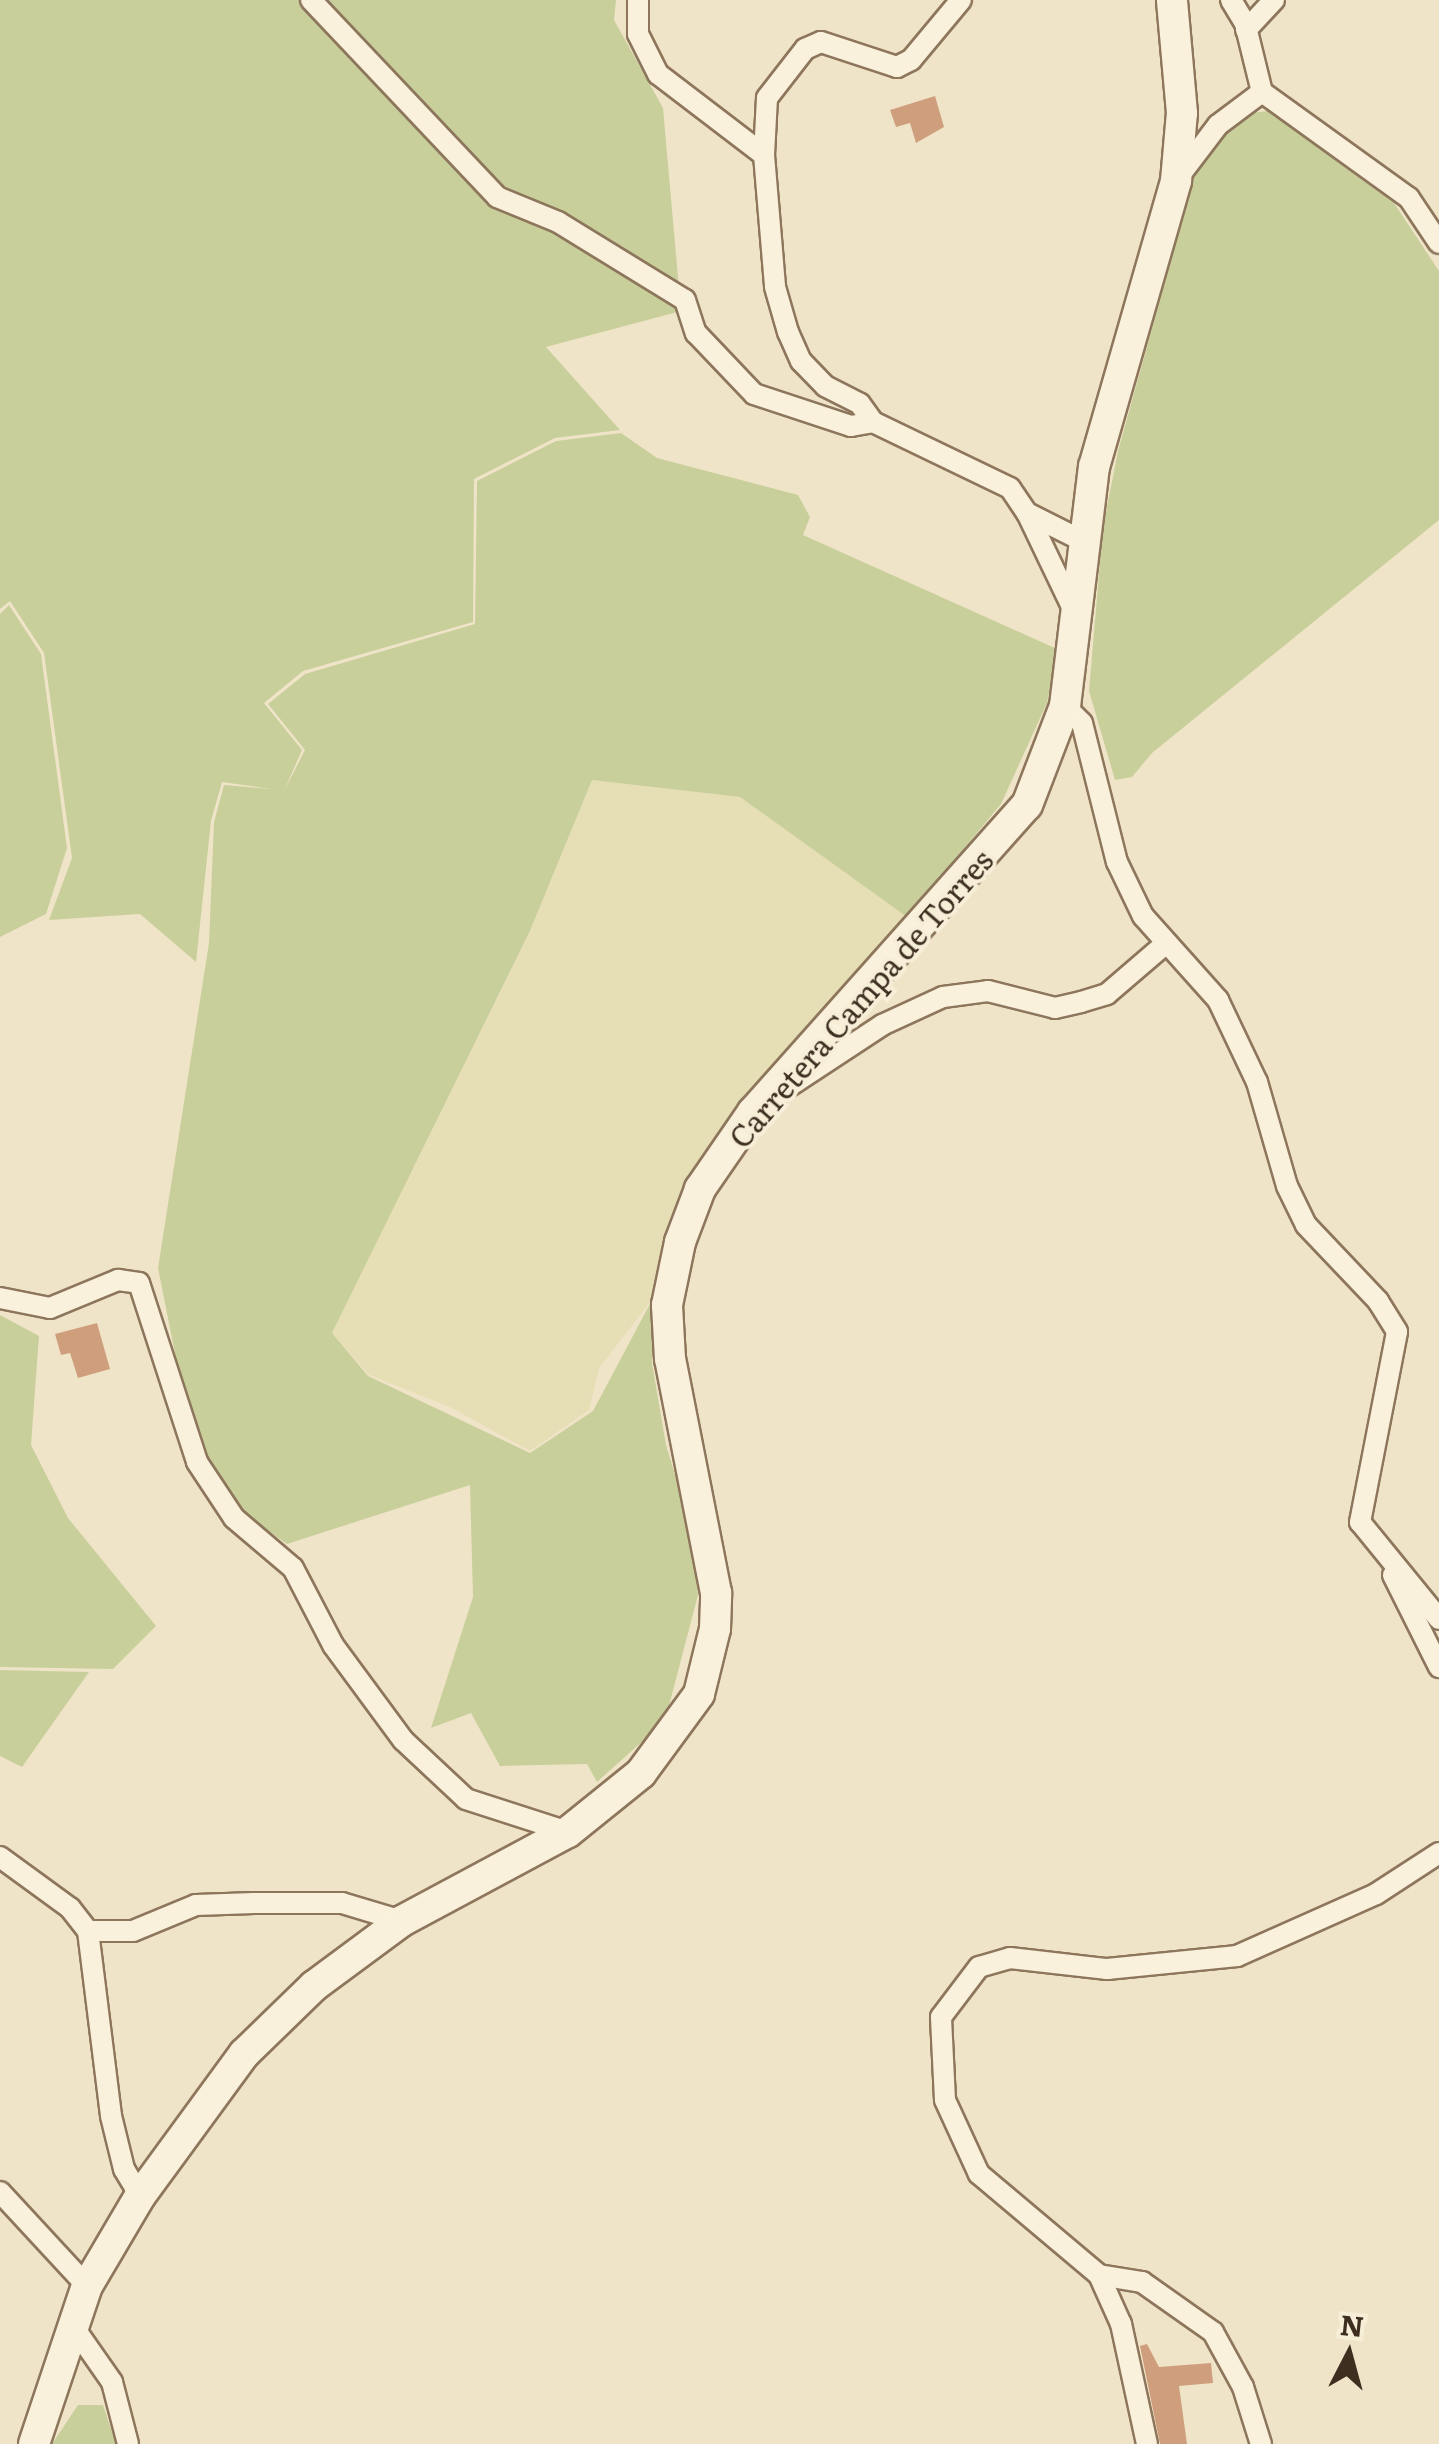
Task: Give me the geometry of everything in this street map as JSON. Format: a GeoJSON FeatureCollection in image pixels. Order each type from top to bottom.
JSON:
{"type":"FeatureCollection","features":[{"type":"Feature","properties":{"kind":"street"},"geometry":{"type":"LineString","coordinates":[[311,0],[497,197],[558,222],[685,300],[696,333],[754,394],[852,426],[873,422]]}},
{"type":"Feature","properties":{"kind":"street"},"geometry":{"type":"LineString","coordinates":[[638,0],[638,34],[658,74],[764,155]]}},
{"type":"Feature","properties":{"kind":"street"},"geometry":{"type":"LineString","coordinates":[[961,0],[897,67],[836,45],[804,49],[768,98],[764,155],[775,287],[788,332],[813,374],[860,404],[873,422],[1010,488],[1027,513],[1074,612]]}},
{"type":"Feature","properties":{"kind":"street","name":"Carretera Campa de Torres"},"geometry":{"type":"LineString","coordinates":[[34,2444],[88,2286],[140,2196],[244,2054],[314,1986],[402,1920],[568,1832],[665,1746],[699,1694],[708,1666],[716,1610],[712,1555],[682,1429],[667,1305],[700,1188],[764,1100],[1027,806],[1065,706],[1081,540],[1108,409],[1176,181],[1182,113],[1172,0]]}},
{"type":"Feature","properties":{"kind":"street"},"geometry":{"type":"LineString","coordinates":[[1231,0],[1246,30],[1262,92],[1408,198],[1439,243]]}},
{"type":"Feature","properties":{"kind":"street"},"geometry":{"type":"LineString","coordinates":[[1246,30],[1274,0]]}},
{"type":"Feature","properties":{"kind":"street"},"geometry":{"type":"LineString","coordinates":[[1176,181],[1218,125],[1262,92]]}},
{"type":"Feature","properties":{"kind":"street"},"geometry":{"type":"LineString","coordinates":[[1027,513],[1081,540]]}},
{"type":"Feature","properties":{"kind":"street"},"geometry":{"type":"LineString","coordinates":[[1065,706],[1082,722],[1117,862],[1164,945],[1218,1000],[1256,1082],[1287,1186],[1306,1225],[1378,1301],[1397,1332],[1360,1522],[1386,1560],[1439,1620]]}},
{"type":"Feature","properties":{"kind":"street"},"geometry":{"type":"LineString","coordinates":[[764,1100],[810,1078],[882,1026],[943,997],[988,991],[1055,1008],[1081,1002],[1108,994],[1164,945]]}},
{"type":"Feature","properties":{"kind":"street"},"geometry":{"type":"LineString","coordinates":[[0,1298],[50,1308],[118,1280],[138,1283],[197,1462],[234,1518],[293,1568],[333,1644],[404,1740],[466,1800],[568,1832]]}},
{"type":"Feature","properties":{"kind":"street"},"geometry":{"type":"LineString","coordinates":[[1386,1560],[1439,1667]]}},
{"type":"Feature","properties":{"kind":"street"},"geometry":{"type":"LineString","coordinates":[[1147,2444],[1121,2324],[1099,2275],[979,2174],[945,2100],[941,2017],[979,1967],[1010,1958],[1107,1969],[1237,1956],[1376,1894],[1439,1853]]}},
{"type":"Feature","properties":{"kind":"street"},"geometry":{"type":"LineString","coordinates":[[0,1858],[70,1908],[88,1930],[111,2116],[124,2170],[140,2196]]}},
{"type":"Feature","properties":{"kind":"street"},"geometry":{"type":"LineString","coordinates":[[88,1930],[133,1931],[196,1906],[254,1903],[342,1903],[402,1920]]}},
{"type":"Feature","properties":{"kind":"street"},"geometry":{"type":"LineString","coordinates":[[0,2192],[88,2286]]}},
{"type":"Feature","properties":{"kind":"street"},"geometry":{"type":"LineString","coordinates":[[0,2211],[24,2214]]}},
{"type":"Feature","properties":{"kind":"street"},"geometry":{"type":"LineString","coordinates":[[1099,2275],[1142,2282],[1213,2332],[1243,2387],[1260,2444]]}},
{"type":"Feature","properties":{"kind":"street"},"geometry":{"type":"LineString","coordinates":[[75,2329],[112,2382],[128,2444]]}},
{"type":"Feature","properties":{"kind":"shaded area"},"geometry":{"type":"Polygon","coordinates":[[[592,780],[740,797],[907,917],[685,1192],[652,1300],[599,1368],[589,1410],[530,1451],[450,1407],[369,1375],[332,1333],[530,932],[592,780]]]}},
{"type":"Feature","properties":{"kind":"green space"},"geometry":{"type":"Polygon","coordinates":[[[0,0],[616,0],[614,20],[663,108],[681,311],[546,347],[620,430],[555,438],[474,479],[473,622],[303,671],[264,703],[302,750],[284,791],[305,750],[268,704],[305,674],[475,624],[477,481],[556,441],[621,433],[657,458],[798,495],[810,517],[803,535],[1057,649],[1047,703],[1001,804],[907,917],[740,797],[592,780],[530,931],[332,1333],[368,1376],[530,1453],[593,1411],[652,1300],[652,1363],[666,1445],[693,1534],[698,1595],[665,1721],[597,1782],[587,1764],[500,1766],[471,1713],[431,1728],[473,1597],[470,1485],[287,1544],[233,1506],[190,1429],[158,1268],[209,943],[214,822],[224,785],[272,789],[222,782],[211,821],[196,962],[140,914],[49,920],[72,858],[44,653],[10,601],[0,609],[0,0]]]}},
{"type":"Feature","properties":{"kind":"green space"},"geometry":{"type":"Polygon","coordinates":[[[1268,111],[1394,203],[1439,271],[1439,520],[1152,753],[1132,777],[1115,780],[1089,691],[1103,527],[1118,451],[1197,167],[1242,114],[1268,111]]]}},
{"type":"Feature","properties":{"kind":"green space"},"geometry":{"type":"Polygon","coordinates":[[[9,605],[41,654],[67,848],[46,914],[0,937],[0,614],[9,605]]]}},
{"type":"Feature","properties":{"kind":"green space"},"geometry":{"type":"Polygon","coordinates":[[[0,1315],[39,1336],[31,1445],[68,1518],[156,1626],[113,1669],[0,1667],[0,1315]]]}},
{"type":"Feature","properties":{"kind":"green space"},"geometry":{"type":"Polygon","coordinates":[[[0,1670],[89,1672],[22,1767],[0,1756],[0,1670]]]}},
{"type":"Feature","properties":{"kind":"green space"},"geometry":{"type":"Polygon","coordinates":[[[78,2405],[103,2405],[116,2444],[52,2444],[78,2405]]]}},
{"type":"Feature","properties":{"kind":"building"},"geometry":{"type":"Polygon","coordinates":[[[935,96],[944,127],[916,143],[910,123],[896,127],[890,110],[935,96]]]}},
{"type":"Feature","properties":{"kind":"building"},"geometry":{"type":"Polygon","coordinates":[[[97,1323],[110,1369],[78,1378],[70,1353],[61,1355],[55,1334],[97,1323]]]}},
{"type":"Feature","properties":{"kind":"building"},"geometry":{"type":"Polygon","coordinates":[[[1147,2344],[1159,2367],[1211,2363],[1213,2383],[1179,2386],[1187,2444],[1160,2444],[1140,2346],[1147,2344]]]}}]}
